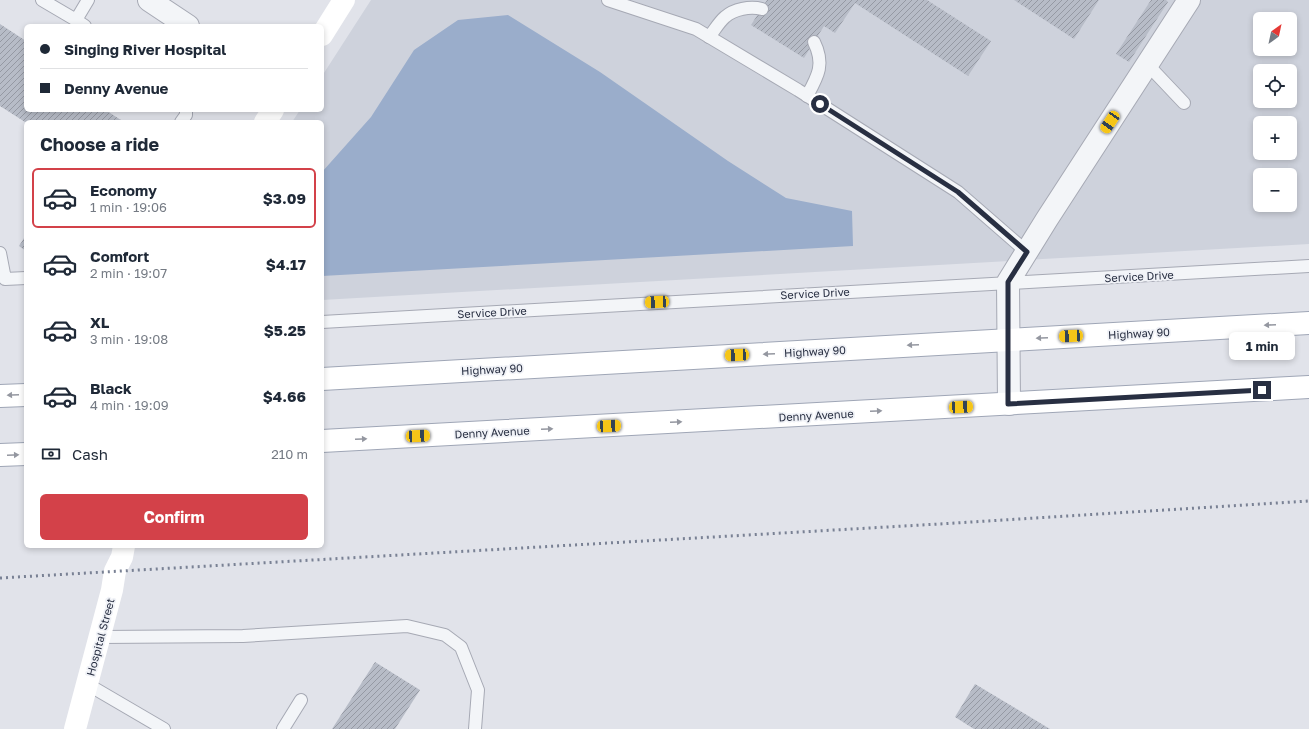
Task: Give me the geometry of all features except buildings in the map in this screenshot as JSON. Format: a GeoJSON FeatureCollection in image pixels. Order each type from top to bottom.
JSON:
{"type":"FeatureCollection","features":[{"type":"Feature","properties":{"kind":"main road"},"geometry":{"type":"LineString","coordinates":[[324,32],[344,0]]}},
{"type":"Feature","properties":{"kind":"main road","name":"Highway 90"},"geometry":{"type":"LineString","coordinates":[[324,379],[1309,323]]}},
{"type":"Feature","properties":{"kind":"main road","name":"Denny Avenue"},"geometry":{"type":"LineString","coordinates":[[324,441],[1309,387]]}},
{"type":"Feature","properties":{"kind":"main road"},"geometry":{"type":"LineString","coordinates":[[0,396],[24,395]]}},
{"type":"Feature","properties":{"kind":"main road"},"geometry":{"type":"LineString","coordinates":[[0,455],[24,454]]}},
{"type":"Feature","properties":{"kind":"main road","name":"Hospital Street"},"geometry":{"type":"LineString","coordinates":[[75,729],[112,590],[115,571],[122,557],[124,548]]}},
{"type":"Feature","properties":{"kind":"street"},"geometry":{"type":"LineString","coordinates":[[149,0],[185,24]]}},
{"type":"Feature","properties":{"kind":"street"},"geometry":{"type":"LineString","coordinates":[[1008,404],[1008,282],[1189,0]]}},
{"type":"Feature","properties":{"kind":"lane"},"geometry":{"type":"LineString","coordinates":[[42,0],[80,23],[88,0]]}},
{"type":"Feature","properties":{"kind":"lane"},"geometry":{"type":"LineString","coordinates":[[608,0],[696,29],[807,96],[958,192],[1027,252]]}},
{"type":"Feature","properties":{"kind":"lane"},"geometry":{"type":"LineString","coordinates":[[709,37],[725,17],[733,12],[749,8],[762,9]]}},
{"type":"Feature","properties":{"kind":"lane"},"geometry":{"type":"LineString","coordinates":[[807,96],[819,72],[820,64],[818,50],[814,42]]}},
{"type":"Feature","properties":{"kind":"lane"},"geometry":{"type":"LineString","coordinates":[[1148,65],[1184,103]]}},
{"type":"Feature","properties":{"kind":"lane"},"geometry":{"type":"LineString","coordinates":[[0,253],[2,280],[24,278]]}},
{"type":"Feature","properties":{"kind":"lane","name":"Service Drive"},"geometry":{"type":"LineString","coordinates":[[324,322],[1309,266]]}},
{"type":"Feature","properties":{"kind":"lane"},"geometry":{"type":"LineString","coordinates":[[100,637],[243,636],[407,626],[445,635],[461,647],[478,690],[475,729]]}},
{"type":"Feature","properties":{"kind":"lane"},"geometry":{"type":"LineString","coordinates":[[87,684],[164,729]]}},
{"type":"Feature","properties":{"kind":"lane"},"geometry":{"type":"LineString","coordinates":[[283,729],[301,700]]}},
{"type":"Feature","properties":{"kind":"shaded area"},"geometry":{"type":"Polygon","coordinates":[[[371,0],[1309,0],[1309,244],[324,300],[324,120],[293,120],[299,112],[324,112],[324,73],[371,0]]]}},
{"type":"Feature","properties":{"kind":"water"},"geometry":{"type":"Polygon","coordinates":[[[508,15],[600,72],[728,161],[786,198],[852,211],[853,246],[324,276],[324,170],[371,117],[414,50],[458,20],[508,15]]]}},
{"type":"Feature","properties":{"kind":"railway"},"geometry":{"type":"LineString","coordinates":[[0,578],[939,524],[1309,501]]}},
{"type":"Feature","properties":{"kind":"route"},"geometry":{"type":"LineString","coordinates":[[820,104],[958,192],[1027,252],[1008,282],[1008,404],[1262,390]]}}]}
